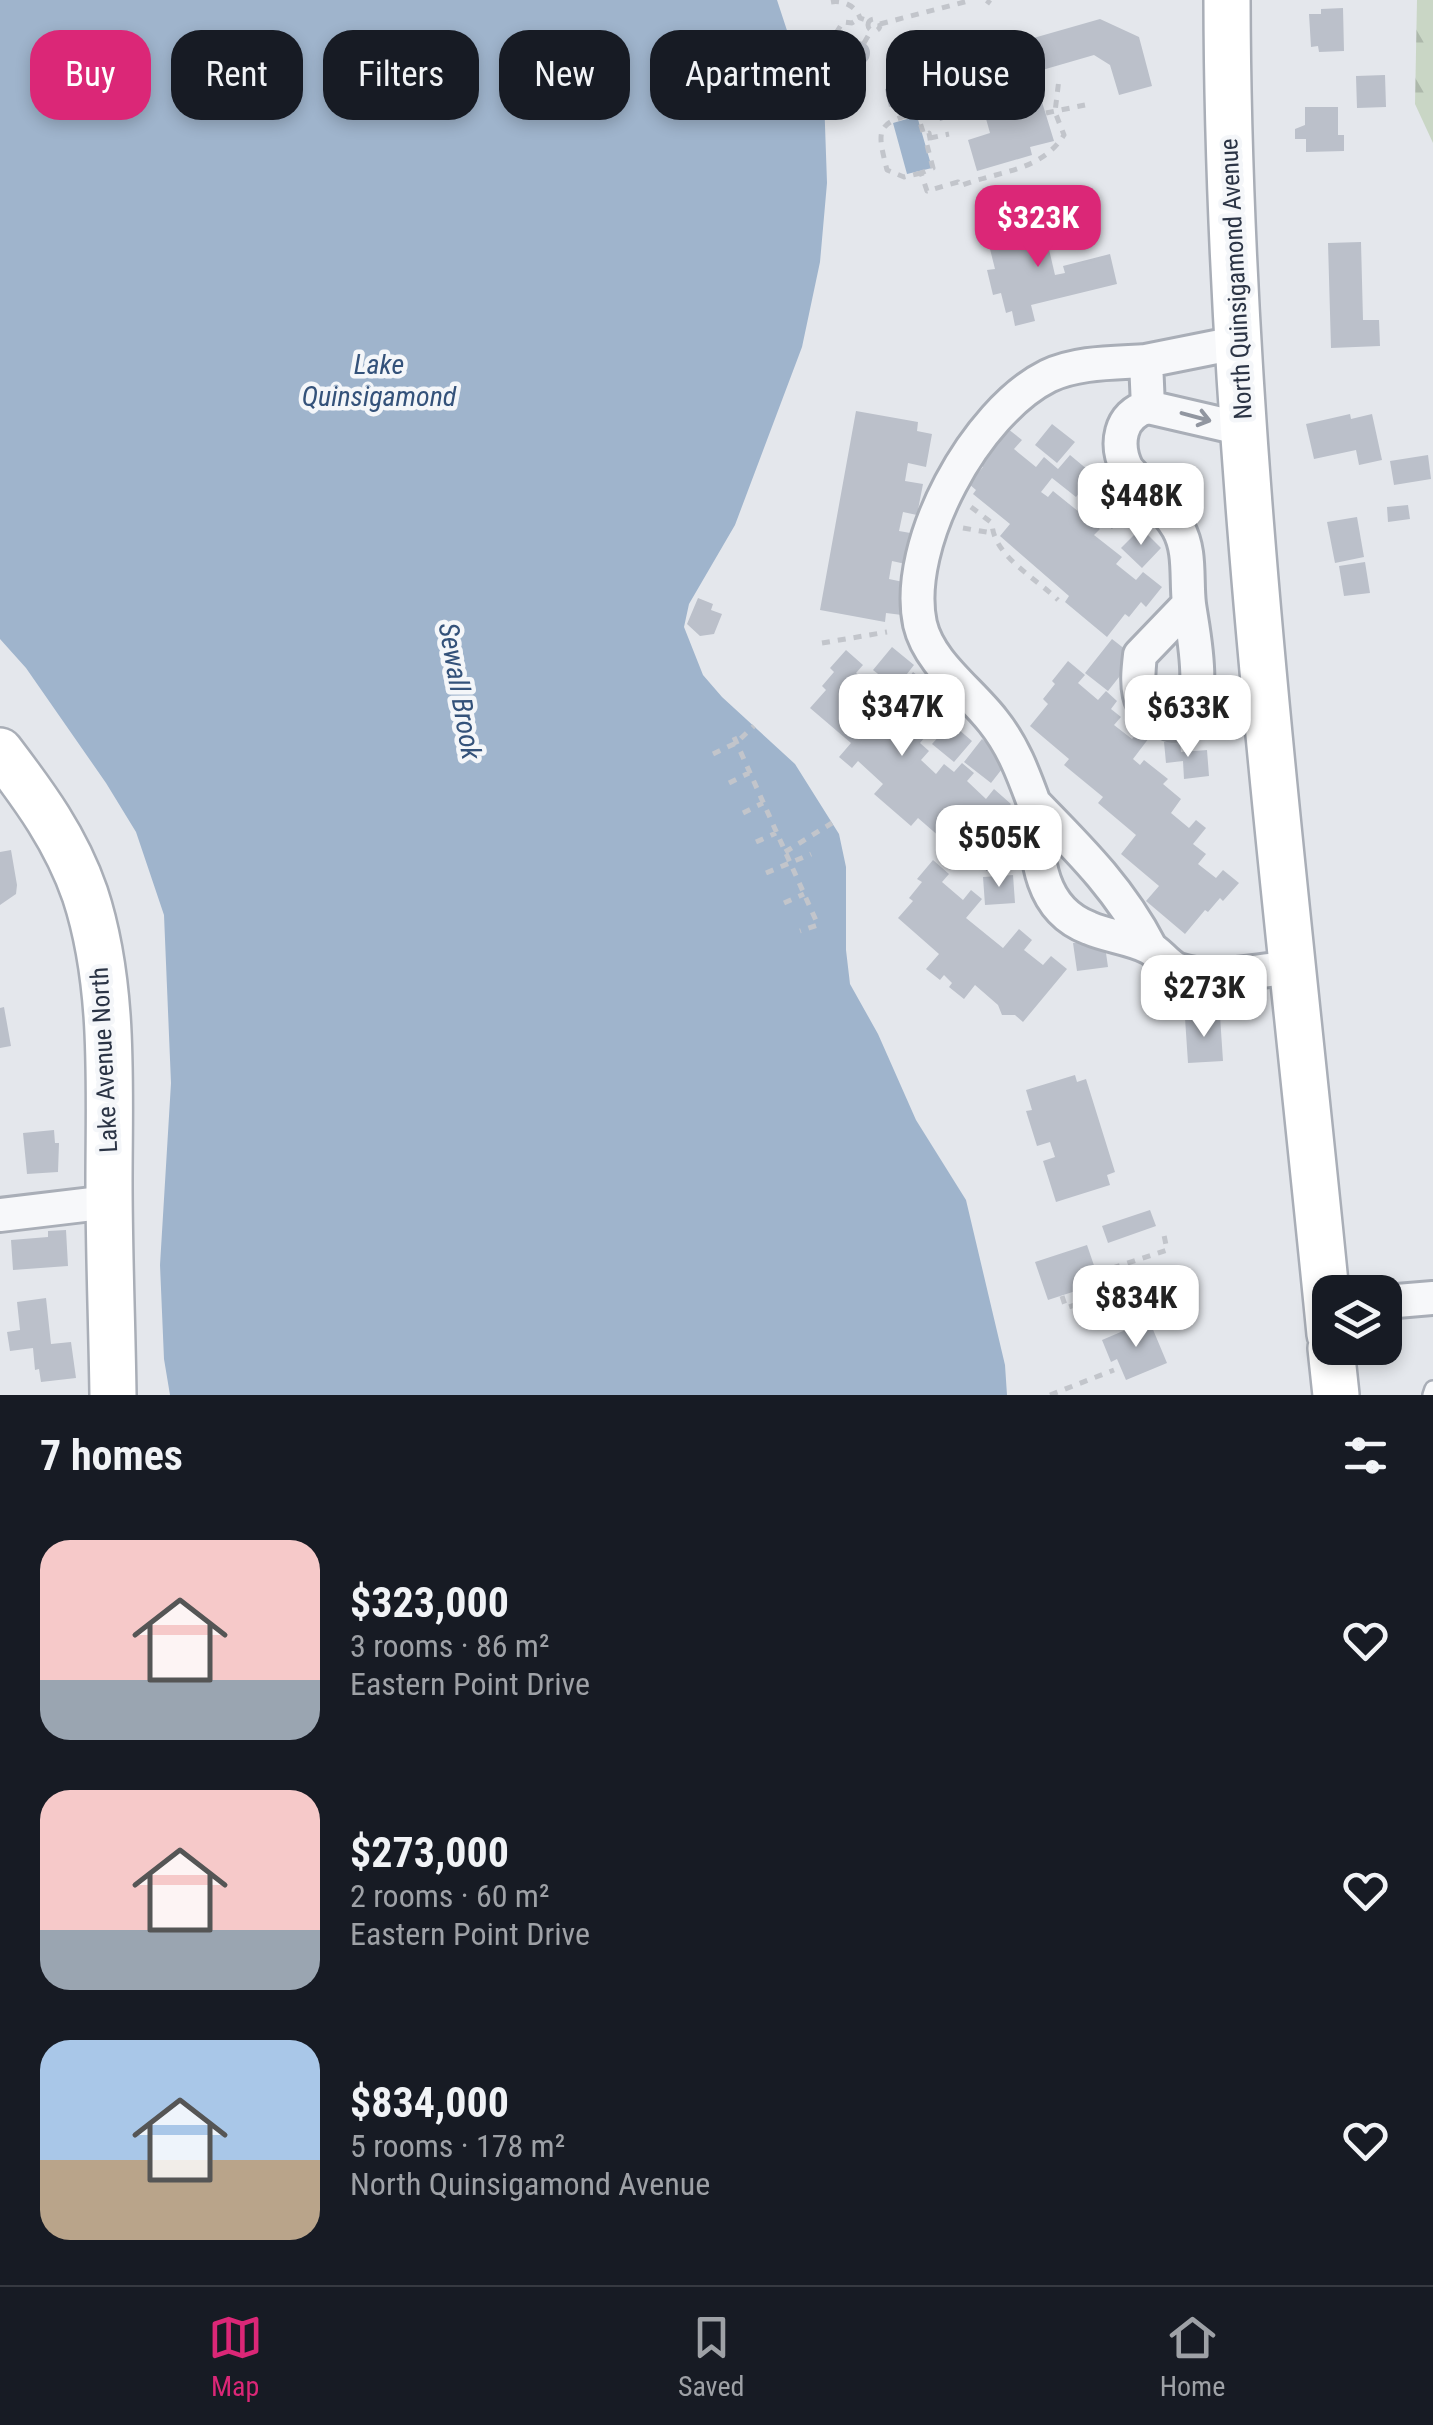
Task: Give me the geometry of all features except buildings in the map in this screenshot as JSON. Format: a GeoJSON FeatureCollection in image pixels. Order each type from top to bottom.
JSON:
{"type":"FeatureCollection","features":[{"type":"Feature","properties":{"kind":"main road","name":"North Quinsigamond Avenue"},"geometry":{"type":"LineString","coordinates":[[1227,0],[1228,154],[1236,343],[1325,1275]]}},
{"type":"Feature","properties":{"kind":"main road","name":"Lake Avenue North"},"geometry":{"type":"LineString","coordinates":[[0,751],[57,829],[94,927],[107,1040],[113,1395]]}},
{"type":"Feature","properties":{"kind":"main road","name":"North Quinsigamond Avenue"},"geometry":{"type":"LineString","coordinates":[[1333,1365],[1336,1395]]}},
{"type":"Feature","properties":{"kind":"street"},"geometry":{"type":"LineString","coordinates":[[1236,343],[1146,362],[1078,366],[1048,376],[1024,393],[984,434],[956,474],[922,560],[920,624],[930,650],[1001,732],[1016,756],[1034,803],[1037,857],[1058,909],[1075,923],[1150,947],[1176,969],[1246,972],[1294,967]]}},
{"type":"Feature","properties":{"kind":"street"},"geometry":{"type":"LineString","coordinates":[[1146,362],[1148,407]]}},
{"type":"Feature","properties":{"kind":"street"},"geometry":{"type":"LineString","coordinates":[[1189,604],[1186,552],[1179,528],[1127,469],[1122,458],[1124,426],[1134,412],[1148,407],[1243,429]]}},
{"type":"Feature","properties":{"kind":"street"},"geometry":{"type":"LineString","coordinates":[[1034,803],[1092,862],[1131,910],[1150,947]]}},
{"type":"Feature","properties":{"kind":"street"},"geometry":{"type":"LineString","coordinates":[[0,1215],[109,1202]]}},
{"type":"Feature","properties":{"kind":"street"},"geometry":{"type":"LineString","coordinates":[[1402,1301],[1433,1298]]}},
{"type":"Feature","properties":{"kind":"path"},"geometry":{"type":"LineString","coordinates":[[880,24],[972,0]]}},
{"type":"Feature","properties":{"kind":"path"},"geometry":{"type":"LineString","coordinates":[[830,2],[845,3],[869,22]]}},
{"type":"Feature","properties":{"kind":"path"},"geometry":{"type":"LineString","coordinates":[[838,30],[843,22],[852,23],[860,18]]}},
{"type":"Feature","properties":{"kind":"path"},"geometry":{"type":"LineString","coordinates":[[869,22],[875,19],[880,24]]}},
{"type":"Feature","properties":{"kind":"path"},"geometry":{"type":"LineString","coordinates":[[866,39],[871,30],[869,22]]}},
{"type":"Feature","properties":{"kind":"path"},"geometry":{"type":"LineString","coordinates":[[871,30],[878,30],[880,24]]}},
{"type":"Feature","properties":{"kind":"path"},"geometry":{"type":"LineString","coordinates":[[921,173],[926,192],[958,182],[960,186],[1038,161],[1055,150],[1064,135],[1055,112],[1059,80]]}},
{"type":"Feature","properties":{"kind":"path"},"geometry":{"type":"LineString","coordinates":[[1046,113],[1085,105]]}},
{"type":"Feature","properties":{"kind":"path"},"geometry":{"type":"LineString","coordinates":[[904,112],[918,112],[924,135],[930,138],[931,144],[927,145],[933,168],[904,177],[887,170],[879,138],[883,126],[891,119],[904,112]]}},
{"type":"Feature","properties":{"kind":"path"},"geometry":{"type":"LineString","coordinates":[[930,138],[949,134]]}},
{"type":"Feature","properties":{"kind":"path"},"geometry":{"type":"LineString","coordinates":[[971,507],[992,523],[992,533],[1008,556],[1058,600]]}},
{"type":"Feature","properties":{"kind":"path"},"geometry":{"type":"LineString","coordinates":[[822,644],[888,632]]}},
{"type":"Feature","properties":{"kind":"path"},"geometry":{"type":"LineString","coordinates":[[713,754],[754,726]]}},
{"type":"Feature","properties":{"kind":"path"},"geometry":{"type":"LineString","coordinates":[[735,740],[818,924],[800,931]]}},
{"type":"Feature","properties":{"kind":"path"},"geometry":{"type":"LineString","coordinates":[[729,783],[750,773]]}},
{"type":"Feature","properties":{"kind":"path"},"geometry":{"type":"LineString","coordinates":[[743,813],[764,803]]}},
{"type":"Feature","properties":{"kind":"path"},"geometry":{"type":"LineString","coordinates":[[786,852],[832,823]]}},
{"type":"Feature","properties":{"kind":"path"},"geometry":{"type":"LineString","coordinates":[[756,842],[777,832]]}},
{"type":"Feature","properties":{"kind":"path"},"geometry":{"type":"LineString","coordinates":[[766,873],[811,854]]}},
{"type":"Feature","properties":{"kind":"path"},"geometry":{"type":"LineString","coordinates":[[784,903],[805,894]]}},
{"type":"Feature","properties":{"kind":"path"},"geometry":{"type":"LineString","coordinates":[[1096,1273],[1167,1250],[1164,1235]]}},
{"type":"Feature","properties":{"kind":"path"},"geometry":{"type":"LineString","coordinates":[[1062,1296],[1066,1308],[1106,1294],[1110,1270]]}},
{"type":"Feature","properties":{"kind":"path"},"geometry":{"type":"LineString","coordinates":[[1050,1395],[1114,1370]]}},
{"type":"Feature","properties":{"kind":"green space"},"geometry":{"type":"Polygon","coordinates":[[[1417,0],[1433,0],[1433,143],[1415,104],[1417,0]]]}},
{"type":"Feature","properties":{"kind":"water","name":"Lake Quinsigamond"},"geometry":{"type":"Polygon","coordinates":[[[0,0],[777,0],[787,30],[650,30],[650,120],[825,120],[827,183],[820,262],[802,347],[735,525],[689,604],[684,627],[703,675],[795,764],[839,834],[846,867],[850,984],[878,1034],[916,1120],[966,1200],[1005,1365],[1007,1395],[170,1395],[164,1359],[160,1265],[171,1083],[164,915],[136,832],[26,668],[0,639],[0,0]]]}},
{"type":"Feature","properties":{"kind":"water"},"geometry":{"type":"Polygon","coordinates":[[[918,120],[932,168],[907,174],[893,123],[918,120]]]}},
{"type":"Feature","properties":{"kind":"water label","name":"Sewall Brook"},"geometry":{"type":"Point","coordinates":[460,691]}}]}
